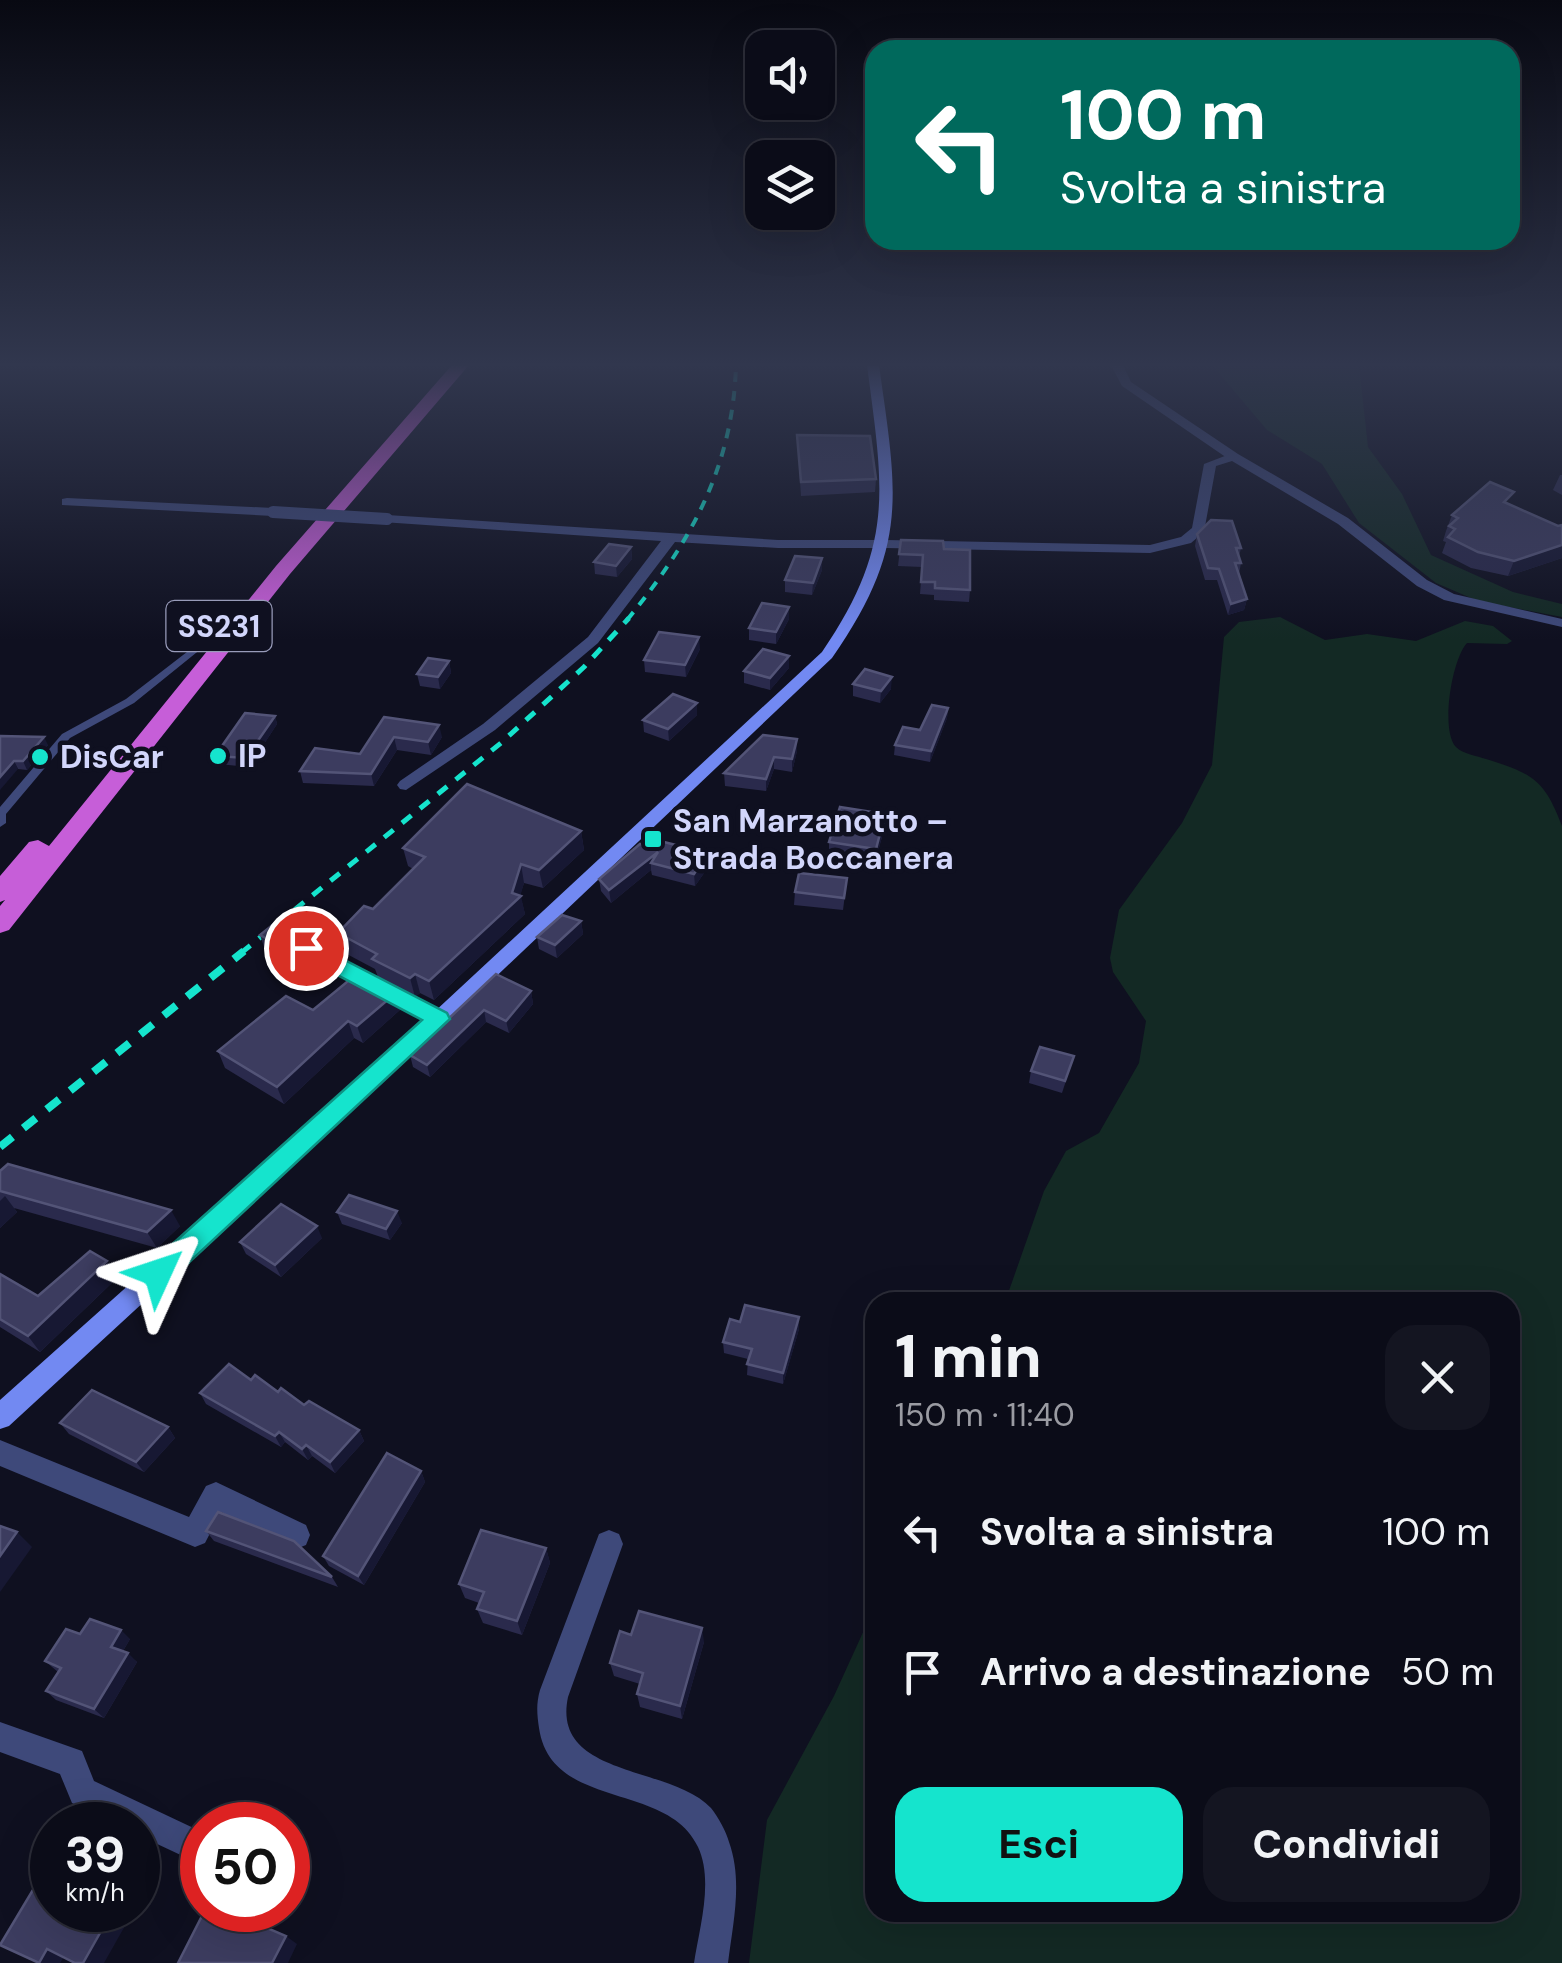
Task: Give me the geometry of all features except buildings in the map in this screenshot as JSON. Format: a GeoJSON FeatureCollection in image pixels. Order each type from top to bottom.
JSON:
{"type":"FeatureCollection","features":[{"type":"Feature","properties":{"kind":"highway","name":"SS231"},"geometry":{"type":"LineString","coordinates":[[0,892],[360,457]]}},
{"type":"Feature","properties":{"kind":"highway","name":"SS231"},"geometry":{"type":"LineString","coordinates":[[0,924],[284,570],[382,457]]}},
{"type":"Feature","properties":{"kind":"main road"},"geometry":{"type":"LineString","coordinates":[[0,1417],[439,1019],[828,655],[868,596],[886,544],[888,490],[884,457]]}},
{"type":"Feature","properties":{"kind":"street"},"geometry":{"type":"LineString","coordinates":[[68,502],[778,544],[1128,550],[1169,546],[1198,529],[1210,464],[1234,457],[1343,521],[1422,583],[1448,597],[1562,623]]}},
{"type":"Feature","properties":{"kind":"street"},"geometry":{"type":"LineString","coordinates":[[406,785],[489,727],[593,640],[670,537]]}},
{"type":"Feature","properties":{"kind":"street"},"geometry":{"type":"LineString","coordinates":[[0,1453],[195,1533],[216,1494],[296,1535]]}},
{"type":"Feature","properties":{"kind":"street"},"geometry":{"type":"LineString","coordinates":[[609,1544],[551,1706],[554,1738],[572,1764],[662,1796],[693,1812],[713,1838],[721,1871],[710,1963]]}},
{"type":"Feature","properties":{"kind":"street"},"geometry":{"type":"LineString","coordinates":[[0,1737],[72,1762],[83,1792],[180,1838]]}},
{"type":"Feature","properties":{"kind":"lane"},"geometry":{"type":"LineString","coordinates":[[0,823],[2,812],[66,736],[130,701],[209,638]]}},
{"type":"Feature","properties":{"kind":"lane"},"geometry":{"type":"LineString","coordinates":[[306,948],[439,1019]]}},
{"type":"Feature","properties":{"kind":"green space"},"geometry":{"type":"Polygon","coordinates":[[[1310,457],[1375,457],[1402,494],[1431,555],[1513,592],[1562,604],[1562,617],[1478,601],[1436,583],[1359,523],[1322,464],[1310,457]]]}},
{"type":"Feature","properties":{"kind":"green space"},"geometry":{"type":"Polygon","coordinates":[[[1280,617],[1325,640],[1367,634],[1416,641],[1465,621],[1493,626],[1512,641],[1467,643],[1450,695],[1451,738],[1462,751],[1515,769],[1535,781],[1549,798],[1562,826],[1562,1963],[749,1963],[767,1820],[834,1696],[865,1628],[865,1922],[1520,1922],[1520,1292],[1009,1292],[1044,1191],[1066,1151],[1099,1133],[1139,1063],[1146,1021],[1113,972],[1110,958],[1119,910],[1182,823],[1212,765],[1224,637],[1239,622],[1280,617]]]}},
{"type":"Feature","properties":{"kind":"railway"},"geometry":{"type":"LineString","coordinates":[[627,620],[689,532],[721,457]]}},
{"type":"Feature","properties":{"kind":"railway"},"geometry":{"type":"LineString","coordinates":[[241,953],[501,743],[584,667],[629,618]]}},
{"type":"Feature","properties":{"kind":"railway"},"geometry":{"type":"LineString","coordinates":[[0,1147],[244,951]]}},
{"type":"Feature","properties":{"kind":"place","name":"IP"},"geometry":{"type":"Point","coordinates":[218,756]}},
{"type":"Feature","properties":{"kind":"place","name":"DisCar"},"geometry":{"type":"Point","coordinates":[40,757]}},
{"type":"Feature","properties":{"kind":"place","name":"San Marzanotto – Strada Boccanera"},"geometry":{"type":"Point","coordinates":[653,839]}},
{"type":"Feature","properties":{"kind":"route"},"geometry":{"type":"LineString","coordinates":[[158,1273],[439,1019],[306,948]]}}]}
